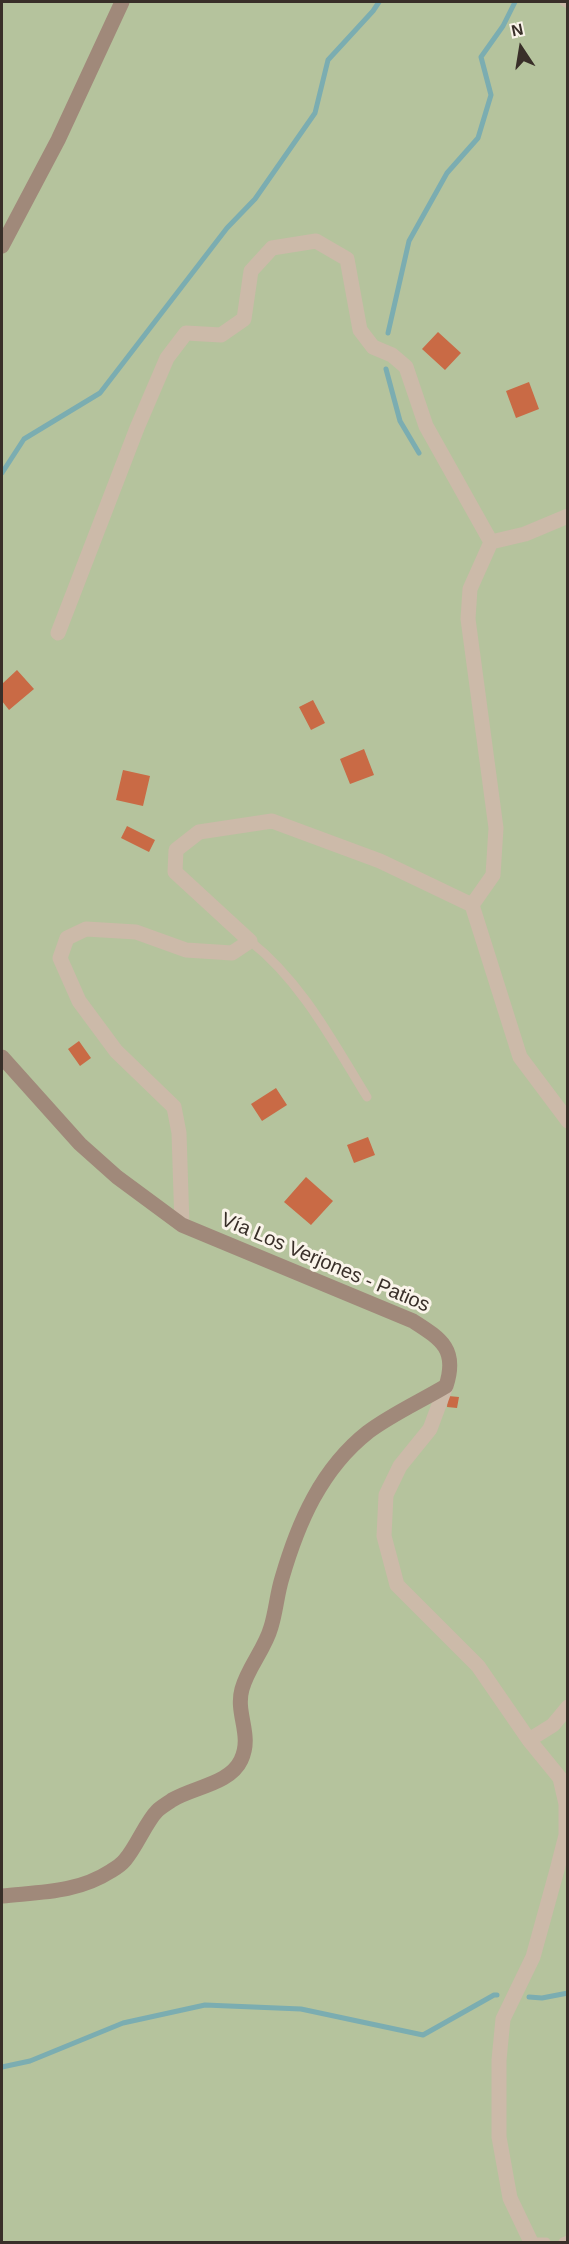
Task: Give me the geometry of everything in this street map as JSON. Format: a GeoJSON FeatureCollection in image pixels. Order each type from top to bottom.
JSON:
{"type":"FeatureCollection","features":[{"type":"Feature","properties":{"kind":"street"},"geometry":{"type":"LineString","coordinates":[[2,246],[58,140],[122,2]]}},
{"type":"Feature","properties":{"kind":"street"},"geometry":{"type":"LineString","coordinates":[[58,633],[137,428],[167,358],[186,333],[221,335],[244,319],[251,271],[272,248],[316,241],[347,259],[360,330],[373,347],[392,355],[406,367],[426,426],[492,542]]}},
{"type":"Feature","properties":{"kind":"street"},"geometry":{"type":"LineString","coordinates":[[492,542],[525,534],[567,516]]}},
{"type":"Feature","properties":{"kind":"street"},"geometry":{"type":"LineString","coordinates":[[472,905],[493,875],[496,828],[468,619],[470,590],[492,542]]}},
{"type":"Feature","properties":{"kind":"street"},"geometry":{"type":"LineString","coordinates":[[182,1225],[179,1133],[174,1107],[116,1051],[80,1001],[60,958],[67,938],[86,929],[136,933],[186,950],[232,953],[250,941],[175,872],[176,850],[199,832],[272,821],[380,861],[472,905],[519,1057],[567,1121]]}},
{"type":"Feature","properties":{"kind":"street","name":"Vía Los Verjones - Patios"},"geometry":{"type":"LineString","coordinates":[[2,1057],[80,1144],[117,1177],[182,1225],[413,1321],[440,1338],[448,1351],[451,1373],[447,1386]]}},
{"type":"Feature","properties":{"kind":"street"},"geometry":{"type":"LineString","coordinates":[[447,1386],[430,1429],[400,1466],[386,1495],[384,1536],[397,1584],[478,1666],[529,1740],[560,1778],[567,1804],[566,1835],[557,1870],[533,1957],[503,2019],[499,2060],[499,2137],[510,2198],[531,2242]]}},
{"type":"Feature","properties":{"kind":"street"},"geometry":{"type":"LineString","coordinates":[[2,1896],[68,1890],[96,1881],[124,1862],[157,1811],[175,1798],[228,1775],[241,1762],[246,1746],[246,1730],[240,1714],[239,1698],[244,1682],[271,1629],[284,1571],[310,1501],[331,1469],[369,1431],[447,1386]]}},
{"type":"Feature","properties":{"kind":"street"},"geometry":{"type":"LineString","coordinates":[[529,1740],[553,1725],[567,1707]]}},
{"type":"Feature","properties":{"kind":"lane"},"geometry":{"type":"LineString","coordinates":[[250,941],[272,958],[312,1008],[367,1097]]}},
{"type":"Feature","properties":{"kind":"lane"},"geometry":{"type":"LineString","coordinates":[[563,2242],[567,2240]]}},
{"type":"Feature","properties":{"kind":"lane"},"geometry":{"type":"LineString","coordinates":[[531,2242],[546,2242]]}},
{"type":"Feature","properties":{"kind":"green space"},"geometry":{"type":"Polygon","coordinates":[[[2,2],[567,2],[567,2242],[2,2242],[2,2]]]}},
{"type":"Feature","properties":{"kind":"building"},"geometry":{"type":"Polygon","coordinates":[[[438,332],[461,353],[445,370],[422,349],[438,332]]]}},
{"type":"Feature","properties":{"kind":"building"},"geometry":{"type":"Polygon","coordinates":[[[529,382],[539,409],[516,418],[506,391],[529,382]]]}},
{"type":"Feature","properties":{"kind":"building"},"geometry":{"type":"Polygon","coordinates":[[[17,670],[34,689],[9,710],[2,701],[2,684],[17,670]]]}},
{"type":"Feature","properties":{"kind":"building"},"geometry":{"type":"Polygon","coordinates":[[[313,700],[325,723],[311,730],[299,707],[313,700]]]}},
{"type":"Feature","properties":{"kind":"building"},"geometry":{"type":"Polygon","coordinates":[[[364,749],[374,775],[350,784],[340,759],[364,749]]]}},
{"type":"Feature","properties":{"kind":"building"},"geometry":{"type":"Polygon","coordinates":[[[123,770],[150,776],[143,806],[116,800],[123,770]]]}},
{"type":"Feature","properties":{"kind":"building"},"geometry":{"type":"Polygon","coordinates":[[[127,826],[155,840],[149,852],[121,838],[127,826]]]}},
{"type":"Feature","properties":{"kind":"building"},"geometry":{"type":"Polygon","coordinates":[[[79,1041],[91,1058],[80,1066],[68,1049],[79,1041]]]}},
{"type":"Feature","properties":{"kind":"building"},"geometry":{"type":"Polygon","coordinates":[[[276,1088],[287,1105],[262,1121],[251,1104],[276,1088]]]}},
{"type":"Feature","properties":{"kind":"building"},"geometry":{"type":"Polygon","coordinates":[[[368,1137],[375,1155],[354,1163],[347,1145],[368,1137]]]}},
{"type":"Feature","properties":{"kind":"building"},"geometry":{"type":"Polygon","coordinates":[[[306,1177],[333,1201],[311,1225],[284,1202],[306,1177]]]}},
{"type":"Feature","properties":{"kind":"building"},"geometry":{"type":"Polygon","coordinates":[[[448,1396],[459,1397],[457,1408],[447,1407],[448,1396]]]}},
{"type":"Feature","properties":{"kind":"waterway"},"geometry":{"type":"LineString","coordinates":[[2,473],[24,439],[100,393],[227,228],[255,199],[315,113],[328,60],[379,2]]}},
{"type":"Feature","properties":{"kind":"waterway"},"geometry":{"type":"LineString","coordinates":[[388,333],[409,241],[447,173],[478,138],[491,95],[481,57],[503,26],[515,2]]}},
{"type":"Feature","properties":{"kind":"waterway"},"geometry":{"type":"LineString","coordinates":[[386,369],[400,421],[419,453]]}},
{"type":"Feature","properties":{"kind":"waterway"},"geometry":{"type":"LineString","coordinates":[[529,1997],[542,1998],[568,1993]]}},
{"type":"Feature","properties":{"kind":"waterway"},"geometry":{"type":"LineString","coordinates":[[2,2067],[30,2061],[123,2023],[205,2005],[301,2009],[423,2035],[497,1995]]}}]}
